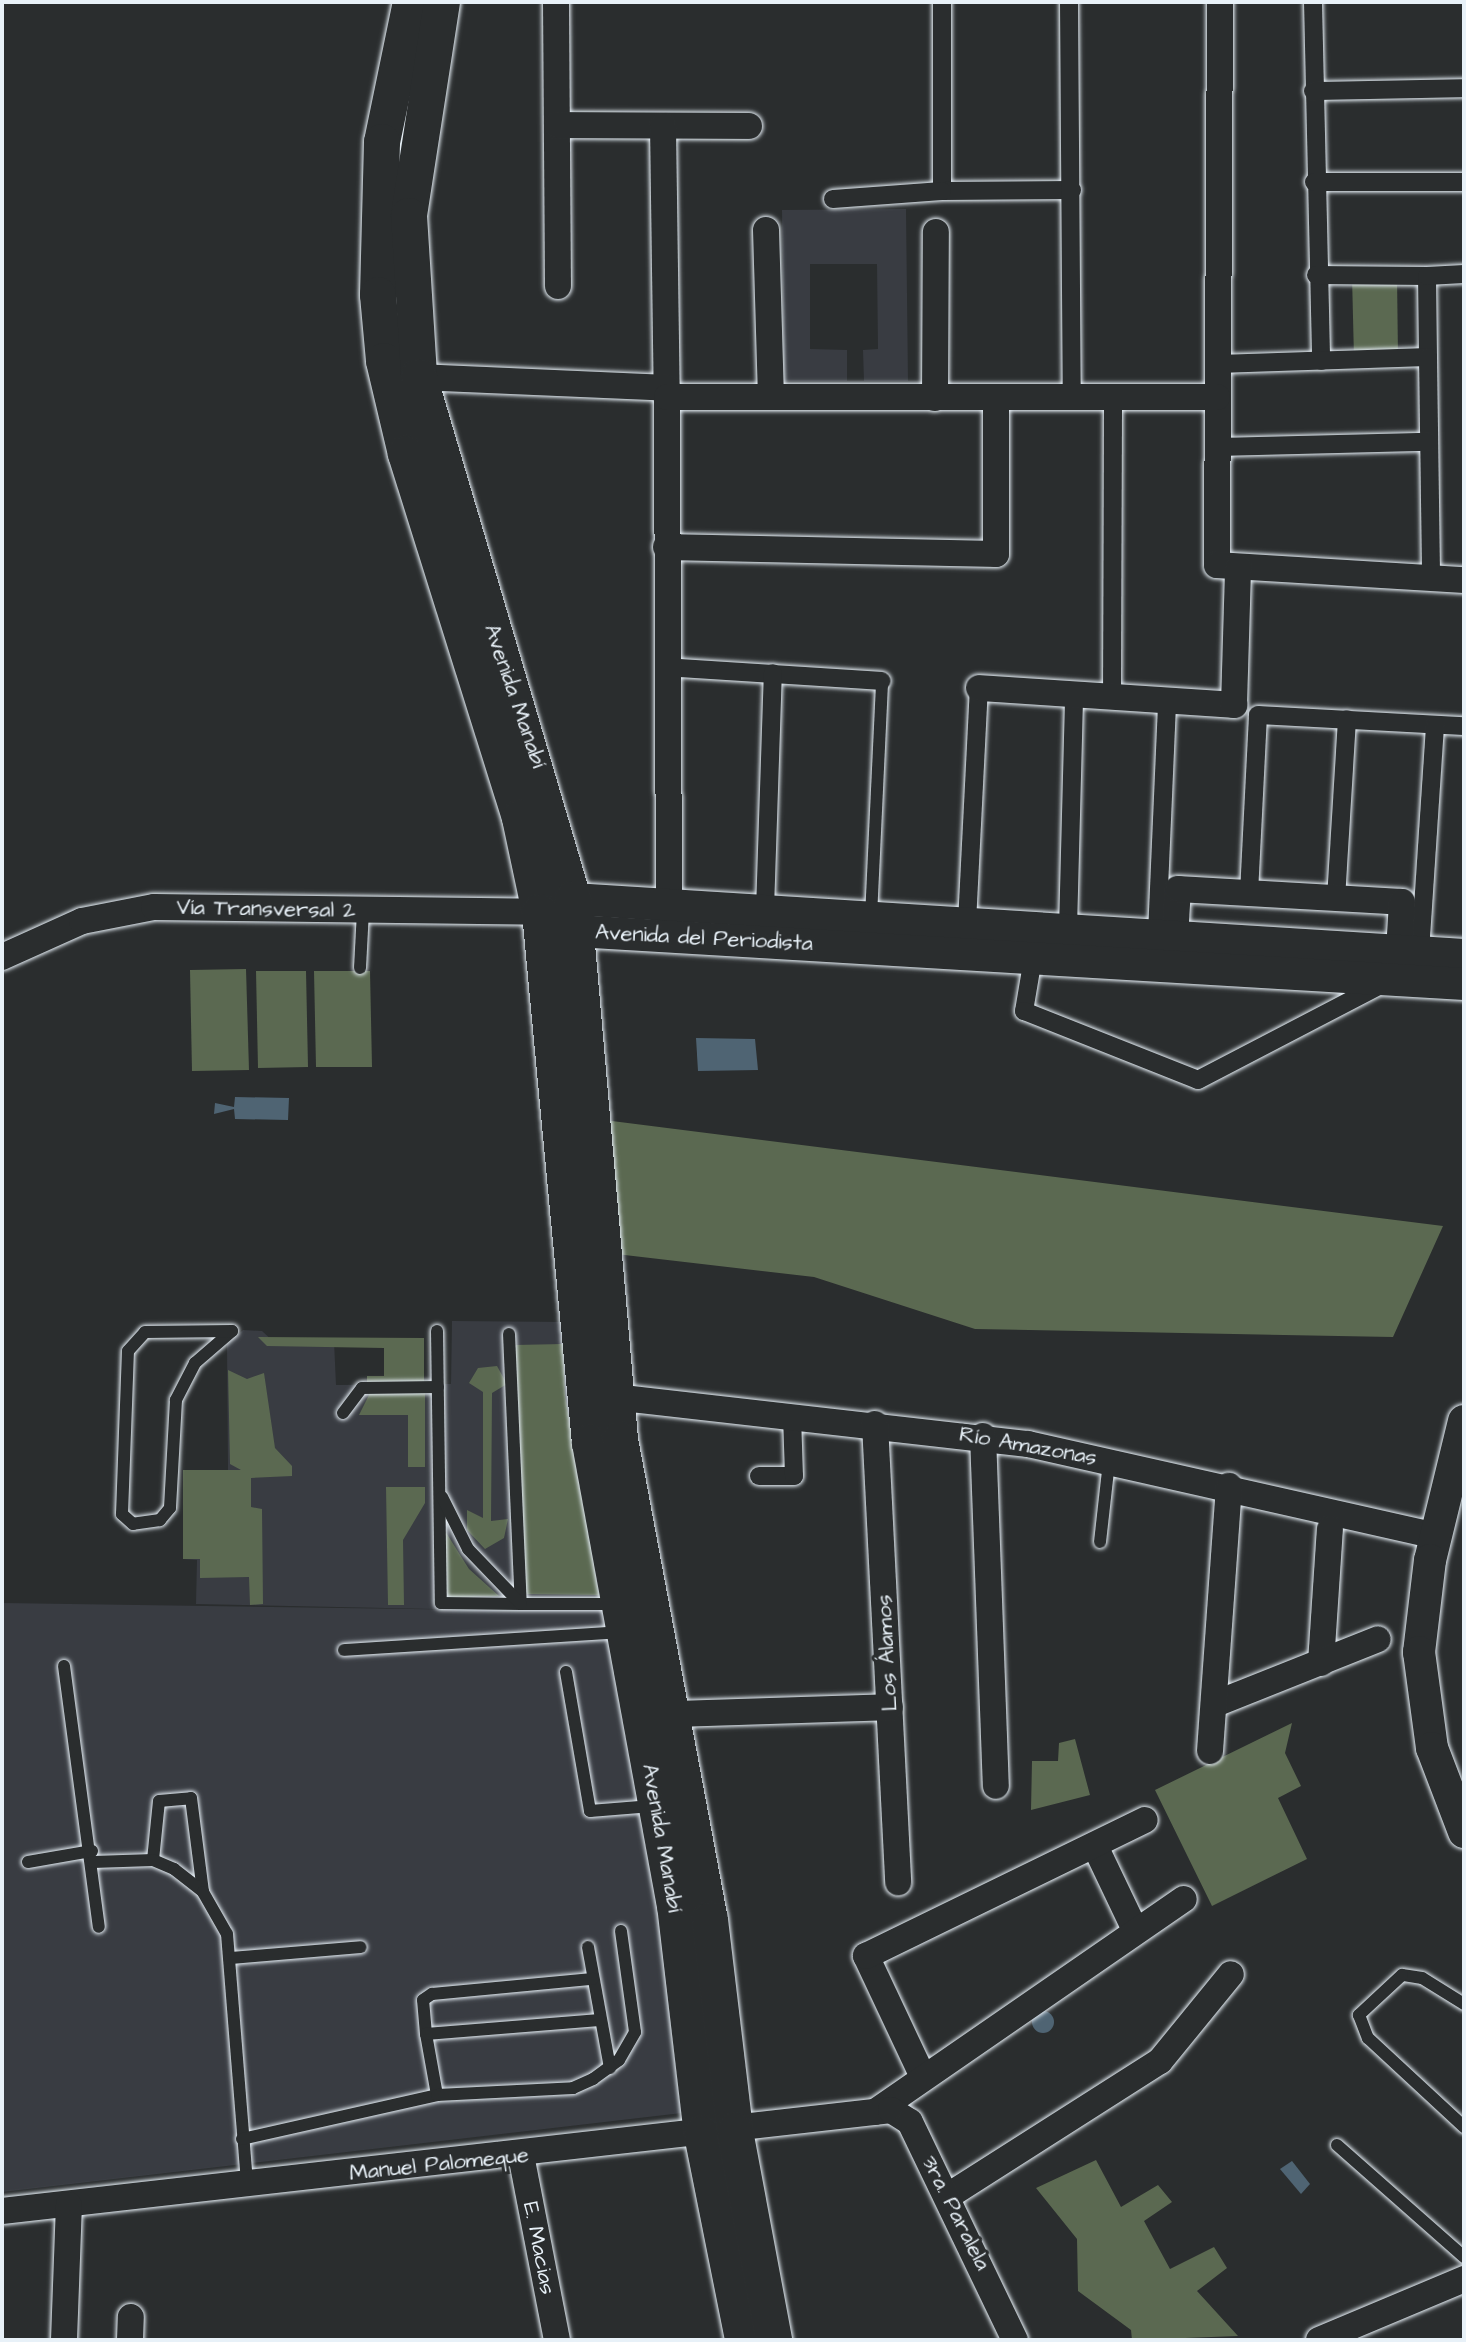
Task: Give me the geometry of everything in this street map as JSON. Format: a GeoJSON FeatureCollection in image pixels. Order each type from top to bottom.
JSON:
{"type":"FeatureCollection","features":[{"type":"Feature","properties":{"kind":"main road","name":"Avenida Manabí"},"geometry":{"type":"LineString","coordinates":[[411,2],[382,142],[378,295],[384,361],[414,482],[520,818],[563,914],[576,1337],[637,1617],[673,1714],[710,1920],[719,2133],[774,2340]]}},
{"type":"Feature","properties":{"kind":"main road","name":"Avenida Manabí"},"geometry":{"type":"LineString","coordinates":[[442,2],[409,216],[419,377],[563,914],[657,1805],[719,2133],[743,2340]]}},
{"type":"Feature","properties":{"kind":"street"},"geometry":{"type":"LineString","coordinates":[[556,2],[558,286]]}},
{"type":"Feature","properties":{"kind":"street"},"geometry":{"type":"LineString","coordinates":[[942,2],[942,191]]}},
{"type":"Feature","properties":{"kind":"street"},"geometry":{"type":"LineString","coordinates":[[1069,2],[1072,398]]}},
{"type":"Feature","properties":{"kind":"street"},"geometry":{"type":"LineString","coordinates":[[1220,2],[1217,565],[1464,580]]}},
{"type":"Feature","properties":{"kind":"street"},"geometry":{"type":"LineString","coordinates":[[1313,2],[1316,275],[1321,361]]}},
{"type":"Feature","properties":{"kind":"street"},"geometry":{"type":"LineString","coordinates":[[1313,91],[1464,88]]}},
{"type":"Feature","properties":{"kind":"street"},"geometry":{"type":"LineString","coordinates":[[557,125],[749,126]]}},
{"type":"Feature","properties":{"kind":"street"},"geometry":{"type":"LineString","coordinates":[[663,126],[669,920]]}},
{"type":"Feature","properties":{"kind":"street"},"geometry":{"type":"LineString","coordinates":[[1314,182],[1464,182]]}},
{"type":"Feature","properties":{"kind":"street"},"geometry":{"type":"LineString","coordinates":[[833,199],[942,191],[1072,190]]}},
{"type":"Feature","properties":{"kind":"street"},"geometry":{"type":"LineString","coordinates":[[766,230],[771,397]]}},
{"type":"Feature","properties":{"kind":"street"},"geometry":{"type":"LineString","coordinates":[[929,398],[936,232]]}},
{"type":"Feature","properties":{"kind":"street"},"geometry":{"type":"LineString","coordinates":[[1316,275],[1464,274]]}},
{"type":"Feature","properties":{"kind":"street"},"geometry":{"type":"LineString","coordinates":[[1427,276],[1431,577]]}},
{"type":"Feature","properties":{"kind":"street"},"geometry":{"type":"LineString","coordinates":[[1218,364],[1428,357]]}},
{"type":"Feature","properties":{"kind":"street"},"geometry":{"type":"LineString","coordinates":[[419,377],[771,397],[929,398],[996,407],[1072,398],[1217,397]]}},
{"type":"Feature","properties":{"kind":"street"},"geometry":{"type":"LineString","coordinates":[[1112,697],[1113,397]]}},
{"type":"Feature","properties":{"kind":"street"},"geometry":{"type":"LineString","coordinates":[[666,547],[996,554],[996,407]]}},
{"type":"Feature","properties":{"kind":"street"},"geometry":{"type":"LineString","coordinates":[[1217,447],[1429,442]]}},
{"type":"Feature","properties":{"kind":"street"},"geometry":{"type":"LineString","coordinates":[[967,923],[979,688],[1234,705],[1238,567]]}},
{"type":"Feature","properties":{"kind":"street"},"geometry":{"type":"LineString","coordinates":[[665,667],[882,681]]}},
{"type":"Feature","properties":{"kind":"street"},"geometry":{"type":"LineString","coordinates":[[765,910],[773,673]]}},
{"type":"Feature","properties":{"kind":"street"},"geometry":{"type":"LineString","coordinates":[[1068,929],[1074,695]]}},
{"type":"Feature","properties":{"kind":"street"},"geometry":{"type":"LineString","coordinates":[[1167,701],[1169,945]]}},
{"type":"Feature","properties":{"kind":"street"},"geometry":{"type":"LineString","coordinates":[[1249,893],[1258,715],[1464,726]]}},
{"type":"Feature","properties":{"kind":"street"},"geometry":{"type":"LineString","coordinates":[[1336,899],[1347,719]]}},
{"type":"Feature","properties":{"kind":"street"},"geometry":{"type":"LineString","coordinates":[[1402,965],[1435,725]]}},
{"type":"Feature","properties":{"kind":"street"},"geometry":{"type":"LineString","coordinates":[[1169,945],[1178,889],[1402,902],[1402,965]]}},
{"type":"Feature","properties":{"kind":"street","name":"Vía Transversal 2"},"geometry":{"type":"LineString","coordinates":[[2,957],[82,921],[154,907],[563,914]]}},
{"type":"Feature","properties":{"kind":"street","name":"Avenida del Periodista"},"geometry":{"type":"LineString","coordinates":[[669,920],[765,910],[870,933],[1033,958],[1169,945]]}},
{"type":"Feature","properties":{"kind":"street","name":"Avenida del Periodista"},"geometry":{"type":"LineString","coordinates":[[563,914],[870,933],[967,923],[1068,929],[1169,945],[1402,965],[1464,984]]}},
{"type":"Feature","properties":{"kind":"street","name":"Avenida del Periodista"},"geometry":{"type":"LineString","coordinates":[[1402,965],[1464,955]]}},
{"type":"Feature","properties":{"kind":"street"},"geometry":{"type":"LineString","coordinates":[[1033,958],[1024,1011],[1198,1080],[1402,965]]}},
{"type":"Feature","properties":{"kind":"street","name":"Avenida Manabí"},"geometry":{"type":"LineString","coordinates":[[576,1337],[614,1397]]}},
{"type":"Feature","properties":{"kind":"street","name":"Río Amazonas"},"geometry":{"type":"LineString","coordinates":[[614,1397],[983,1436],[1229,1486],[1435,1536]]}},
{"type":"Feature","properties":{"kind":"street"},"geometry":{"type":"LineString","coordinates":[[759,1476],[794,1476],[792,1416]]}},
{"type":"Feature","properties":{"kind":"street"},"geometry":{"type":"LineString","coordinates":[[1464,1421],[1435,1536],[1419,1652],[1424,1708],[1443,1787],[1464,1832]]}},
{"type":"Feature","properties":{"kind":"street","name":"Los Álamos"},"geometry":{"type":"LineString","coordinates":[[875,1424],[898,1882]]}},
{"type":"Feature","properties":{"kind":"street"},"geometry":{"type":"LineString","coordinates":[[983,1436],[996,1786]]}},
{"type":"Feature","properties":{"kind":"street"},"geometry":{"type":"LineString","coordinates":[[1210,1751],[1229,1486]]}},
{"type":"Feature","properties":{"kind":"street"},"geometry":{"type":"LineString","coordinates":[[1321,1663],[1330,1529]]}},
{"type":"Feature","properties":{"kind":"street"},"geometry":{"type":"LineString","coordinates":[[1215,1704],[1378,1639]]}},
{"type":"Feature","properties":{"kind":"street"},"geometry":{"type":"LineString","coordinates":[[673,1714],[890,1707]]}},
{"type":"Feature","properties":{"kind":"street"},"geometry":{"type":"LineString","coordinates":[[923,2077],[866,1956],[1145,1820]]}},
{"type":"Feature","properties":{"kind":"street"},"geometry":{"type":"LineString","coordinates":[[1095,1846],[1135,1930]]}},
{"type":"Feature","properties":{"kind":"street"},"geometry":{"type":"LineString","coordinates":[[875,2112],[1184,1899]]}},
{"type":"Feature","properties":{"kind":"street"},"geometry":{"type":"LineString","coordinates":[[948,2196],[1160,2061],[1231,1974]]}},
{"type":"Feature","properties":{"kind":"street","name":"3ra. Paralela"},"geometry":{"type":"LineString","coordinates":[[875,2112],[891,2110],[910,2122],[1015,2340]]}},
{"type":"Feature","properties":{"kind":"street","name":"Manuel Palomeque"},"geometry":{"type":"LineString","coordinates":[[2,2211],[719,2133],[875,2112]]}},
{"type":"Feature","properties":{"kind":"street","name":"E. Macias"},"geometry":{"type":"LineString","coordinates":[[521,2155],[557,2340]]}},
{"type":"Feature","properties":{"kind":"street"},"geometry":{"type":"LineString","coordinates":[[64,2340],[69,2205]]}},
{"type":"Feature","properties":{"kind":"street"},"geometry":{"type":"LineString","coordinates":[[1319,2340],[1464,2279]]}},
{"type":"Feature","properties":{"kind":"lane"},"geometry":{"type":"LineString","coordinates":[[870,933],[882,681]]}},
{"type":"Feature","properties":{"kind":"lane"},"geometry":{"type":"LineString","coordinates":[[360,968],[363,910]]}},
{"type":"Feature","properties":{"kind":"lane"},"geometry":{"type":"LineString","coordinates":[[232,1331],[195,1363],[176,1400],[170,1508],[160,1520],[133,1524],[122,1514],[128,1351],[145,1332],[232,1331]]}},
{"type":"Feature","properties":{"kind":"lane"},"geometry":{"type":"LineString","coordinates":[[437,1331],[441,1603],[521,1604],[637,1617]]}},
{"type":"Feature","properties":{"kind":"lane"},"geometry":{"type":"LineString","coordinates":[[509,1334],[521,1604]]}},
{"type":"Feature","properties":{"kind":"lane"},"geometry":{"type":"LineString","coordinates":[[343,1413],[362,1388],[438,1387]]}},
{"type":"Feature","properties":{"kind":"lane"},"geometry":{"type":"LineString","coordinates":[[1100,1542],[1109,1461]]}},
{"type":"Feature","properties":{"kind":"lane"},"geometry":{"type":"LineString","coordinates":[[438,1487],[468,1549],[521,1604]]}},
{"type":"Feature","properties":{"kind":"lane"},"geometry":{"type":"LineString","coordinates":[[344,1650],[637,1617]]}},
{"type":"Feature","properties":{"kind":"lane"},"geometry":{"type":"LineString","coordinates":[[64,1666],[99,1927]]}},
{"type":"Feature","properties":{"kind":"lane"},"geometry":{"type":"LineString","coordinates":[[566,1672],[590,1811],[657,1805]]}},
{"type":"Feature","properties":{"kind":"lane"},"geometry":{"type":"LineString","coordinates":[[153,1860],[159,1801],[191,1798],[203,1892],[231,1958],[247,2184]]}},
{"type":"Feature","properties":{"kind":"lane"},"geometry":{"type":"LineString","coordinates":[[28,1862],[92,1857],[153,1860],[203,1892]]}},
{"type":"Feature","properties":{"kind":"lane"},"geometry":{"type":"LineString","coordinates":[[242,2139],[437,2095],[573,2088],[610,2068],[635,2032],[621,1931]]}},
{"type":"Feature","properties":{"kind":"lane"},"geometry":{"type":"LineString","coordinates":[[231,1958],[361,1947]]}},
{"type":"Feature","properties":{"kind":"lane"},"geometry":{"type":"LineString","coordinates":[[588,1947],[610,2068]]}},
{"type":"Feature","properties":{"kind":"lane"},"geometry":{"type":"LineString","coordinates":[[1464,2004],[1422,1978],[1402,1975],[1359,2015],[1368,2038],[1464,2127]]}},
{"type":"Feature","properties":{"kind":"lane"},"geometry":{"type":"LineString","coordinates":[[437,2095],[422,2011],[432,1994],[592,1979]]}},
{"type":"Feature","properties":{"kind":"lane"},"geometry":{"type":"LineString","coordinates":[[426,2034],[599,2020]]}},
{"type":"Feature","properties":{"kind":"lane"},"geometry":{"type":"LineString","coordinates":[[1337,2145],[1464,2257]]}},
{"type":"Feature","properties":{"kind":"shaded area"},"geometry":{"type":"Polygon","coordinates":[[[906,209],[908,381],[864,381],[863,350],[878,349],[877,264],[810,264],[810,349],[847,350],[847,381],[784,381],[782,210],[906,209]]]}},
{"type":"Feature","properties":{"kind":"shaded area"},"geometry":{"type":"Polygon","coordinates":[[[452,1321],[566,1322],[661,1924],[682,2113],[2,2192],[2,1603],[482,1610],[196,1604],[197,1560],[183,1559],[183,1470],[228,1470],[227,1344],[243,1330],[262,1331],[274,1342],[334,1341],[336,1385],[451,1384],[452,1321]]]}},
{"type":"Feature","properties":{"kind":"green space"},"geometry":{"type":"Polygon","coordinates":[[[1352,276],[1397,276],[1398,357],[1354,358],[1352,276]]]}},
{"type":"Feature","properties":{"kind":"green space"},"geometry":{"type":"Polygon","coordinates":[[[246,969],[249,1070],[192,1071],[190,970],[246,969]]]}},
{"type":"Feature","properties":{"kind":"green space"},"geometry":{"type":"Polygon","coordinates":[[[256,971],[306,971],[308,1067],[258,1068],[256,971]]]}},
{"type":"Feature","properties":{"kind":"green space"},"geometry":{"type":"Polygon","coordinates":[[[314,971],[370,971],[372,1067],[316,1067],[314,971]]]}},
{"type":"Feature","properties":{"kind":"green space"},"geometry":{"type":"Polygon","coordinates":[[[604,1120],[1443,1226],[1393,1337],[975,1329],[814,1277],[616,1254],[604,1120]]]}},
{"type":"Feature","properties":{"kind":"green space"},"geometry":{"type":"Polygon","coordinates":[[[258,1337],[424,1338],[424,1385],[367,1385],[367,1376],[384,1376],[384,1348],[267,1346],[258,1337]]]}},
{"type":"Feature","properties":{"kind":"green space"},"geometry":{"type":"Polygon","coordinates":[[[563,1344],[565,1395],[599,1595],[526,1594],[515,1345],[563,1344]]]}},
{"type":"Feature","properties":{"kind":"green space"},"geometry":{"type":"Polygon","coordinates":[[[497,1366],[507,1384],[492,1393],[491,1521],[508,1519],[504,1538],[485,1549],[467,1530],[467,1510],[483,1518],[483,1392],[469,1383],[478,1368],[497,1366]]]}},
{"type":"Feature","properties":{"kind":"green space"},"geometry":{"type":"Polygon","coordinates":[[[228,1370],[247,1379],[264,1373],[275,1448],[292,1466],[292,1476],[251,1478],[251,1507],[262,1509],[263,1604],[250,1605],[249,1577],[200,1578],[200,1559],[183,1559],[183,1470],[241,1470],[230,1464],[228,1370]]]}},
{"type":"Feature","properties":{"kind":"green space"},"geometry":{"type":"Polygon","coordinates":[[[371,1391],[425,1391],[425,1467],[408,1467],[408,1415],[359,1415],[371,1391]]]}},
{"type":"Feature","properties":{"kind":"green space"},"geometry":{"type":"Polygon","coordinates":[[[386,1487],[425,1487],[425,1503],[403,1540],[404,1605],[388,1605],[386,1487]]]}},
{"type":"Feature","properties":{"kind":"green space"},"geometry":{"type":"Polygon","coordinates":[[[445,1531],[469,1569],[499,1596],[447,1598],[445,1531]]]}},
{"type":"Feature","properties":{"kind":"green space"},"geometry":{"type":"Polygon","coordinates":[[[1292,1723],[1285,1753],[1301,1786],[1278,1798],[1307,1859],[1212,1906],[1155,1790],[1292,1723]]]}},
{"type":"Feature","properties":{"kind":"green space"},"geometry":{"type":"Polygon","coordinates":[[[1075,1739],[1090,1795],[1031,1810],[1032,1761],[1058,1761],[1059,1743],[1075,1739]]]}},
{"type":"Feature","properties":{"kind":"green space"},"geometry":{"type":"Polygon","coordinates":[[[1096,2160],[1121,2207],[1158,2185],[1172,2202],[1144,2221],[1170,2269],[1214,2247],[1227,2268],[1197,2291],[1238,2336],[1132,2340],[1131,2330],[1078,2291],[1077,2239],[1036,2188],[1096,2160]]]}},
{"type":"Feature","properties":{"kind":"water"},"geometry":{"type":"Polygon","coordinates":[[[696,1038],[755,1039],[758,1070],[698,1071],[696,1038]]]}},
{"type":"Feature","properties":{"kind":"water"},"geometry":{"type":"Polygon","coordinates":[[[235,1097],[289,1098],[288,1120],[235,1119],[234,1109],[214,1114],[215,1103],[234,1107],[235,1097]]]}},
{"type":"Feature","properties":{"kind":"water"},"geometry":{"type":"Polygon","coordinates":[[[1043,2011],[1051,2014],[1054,2022],[1051,2030],[1043,2033],[1035,2030],[1032,2022],[1035,2014],[1043,2011]]]}},
{"type":"Feature","properties":{"kind":"water"},"geometry":{"type":"Polygon","coordinates":[[[1292,2161],[1310,2184],[1301,2194],[1280,2169],[1292,2161]]]}}]}
